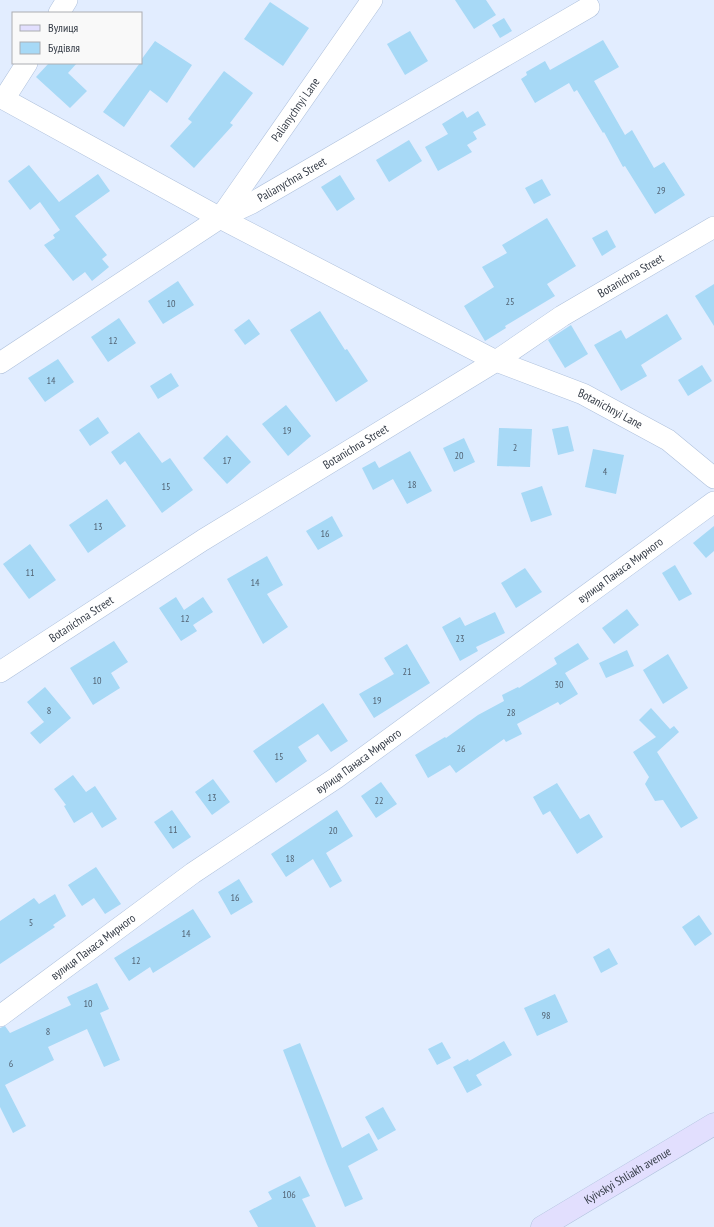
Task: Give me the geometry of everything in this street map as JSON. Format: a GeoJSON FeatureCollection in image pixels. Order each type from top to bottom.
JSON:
{"type":"FeatureCollection","features":[{"type":"Feature","properties":{"kind":"main road","name":"Kyivskyi Shliakh avenue"},"geometry":{"type":"LineString","coordinates":[[550,1225],[714,1124]]}},
{"type":"Feature","properties":{"kind":"street"},"geometry":{"type":"LineString","coordinates":[[60,12],[67,0]]}},
{"type":"Feature","properties":{"kind":"street","name":"Palianychnyi Lane"},"geometry":{"type":"LineString","coordinates":[[220,218],[372,0]]}},
{"type":"Feature","properties":{"kind":"street","name":"Palianychna Street"},"geometry":{"type":"LineString","coordinates":[[0,363],[220,218],[252,203],[589,7]]}},
{"type":"Feature","properties":{"kind":"street"},"geometry":{"type":"LineString","coordinates":[[2,98],[26,64]]}},
{"type":"Feature","properties":{"kind":"street","name":"Botanichnyi Lane"},"geometry":{"type":"LineString","coordinates":[[2,98],[220,218],[496,361],[583,394],[612,409],[668,440],[714,478]]}},
{"type":"Feature","properties":{"kind":"street","name":"Botanichna Street"},"geometry":{"type":"LineString","coordinates":[[0,672],[203,540],[496,361],[562,316],[714,227]]}},
{"type":"Feature","properties":{"kind":"street","name":"вулиця Панаса Мирного"},"geometry":{"type":"LineString","coordinates":[[0,1016],[193,873],[336,778],[714,502]]}},
{"type":"Feature","properties":{"kind":"building"},"geometry":{"type":"Polygon","coordinates":[[[455,0],[486,0],[496,15],[474,29],[455,0]]]}},
{"type":"Feature","properties":{"kind":"building"},"geometry":{"type":"Polygon","coordinates":[[[270,2],[309,28],[283,66],[244,39],[270,2]]]}},
{"type":"Feature","properties":{"kind":"building"},"geometry":{"type":"Polygon","coordinates":[[[504,18],[512,31],[500,38],[492,25],[504,18]]]}},
{"type":"Feature","properties":{"kind":"building"},"geometry":{"type":"Polygon","coordinates":[[[410,31],[428,61],[405,75],[387,44],[410,31]]]}},
{"type":"Feature","properties":{"kind":"building"},"geometry":{"type":"Polygon","coordinates":[[[603,40],[619,67],[594,81],[625,135],[632,130],[654,168],[664,162],[685,195],[655,214],[625,166],[623,167],[604,132],[603,133],[577,90],[574,92],[569,83],[535,103],[521,79],[527,75],[526,72],[545,61],[550,70],[603,40]]]}},
{"type":"Feature","properties":{"kind":"building"},"geometry":{"type":"Polygon","coordinates":[[[155,41],[192,65],[167,103],[150,90],[124,127],[103,112],[139,64],[142,64],[142,59],[155,41]]]}},
{"type":"Feature","properties":{"kind":"building"},"geometry":{"type":"Polygon","coordinates":[[[48,64],[76,64],[68,73],[87,91],[70,108],[36,77],[48,64]]]}},
{"type":"Feature","properties":{"kind":"building"},"geometry":{"type":"Polygon","coordinates":[[[224,71],[253,93],[230,123],[233,125],[194,168],[170,146],[192,122],[188,119],[224,71]]]}},
{"type":"Feature","properties":{"kind":"building"},"geometry":{"type":"Polygon","coordinates":[[[463,111],[467,118],[478,111],[486,125],[473,132],[477,139],[467,145],[472,152],[438,171],[425,147],[448,134],[442,124],[463,111]]]}},
{"type":"Feature","properties":{"kind":"building"},"geometry":{"type":"Polygon","coordinates":[[[409,140],[422,161],[389,182],[376,160],[409,140]]]}},
{"type":"Feature","properties":{"kind":"building"},"geometry":{"type":"Polygon","coordinates":[[[29,165],[59,202],[98,174],[110,191],[75,216],[107,255],[102,259],[109,267],[92,281],[85,272],[73,281],[44,245],[55,238],[53,235],[60,230],[40,202],[30,210],[8,181],[29,165]]]}},
{"type":"Feature","properties":{"kind":"building"},"geometry":{"type":"Polygon","coordinates":[[[340,175],[355,199],[337,211],[321,187],[340,175]]]}},
{"type":"Feature","properties":{"kind":"building"},"geometry":{"type":"Polygon","coordinates":[[[542,179],[551,195],[534,204],[525,188],[542,179]]]}},
{"type":"Feature","properties":{"kind":"building"},"geometry":{"type":"Polygon","coordinates":[[[547,218],[576,266],[547,284],[555,296],[505,326],[506,328],[485,341],[464,306],[494,287],[482,267],[507,253],[502,245],[547,218]]]}},
{"type":"Feature","properties":{"kind":"building"},"geometry":{"type":"Polygon","coordinates":[[[607,230],[616,247],[602,256],[592,238],[607,230]]]}},
{"type":"Feature","properties":{"kind":"building"},"geometry":{"type":"Polygon","coordinates":[[[178,281],[194,305],[163,324],[148,301],[178,281]]]}},
{"type":"Feature","properties":{"kind":"building"},"geometry":{"type":"Polygon","coordinates":[[[714,284],[714,326],[695,296],[714,284]]]}},
{"type":"Feature","properties":{"kind":"building"},"geometry":{"type":"Polygon","coordinates":[[[320,311],[345,350],[347,349],[368,381],[336,402],[290,330],[320,311]]]}},
{"type":"Feature","properties":{"kind":"building"},"geometry":{"type":"Polygon","coordinates":[[[667,314],[682,339],[641,365],[647,376],[621,391],[594,345],[621,330],[626,339],[667,314]]]}},
{"type":"Feature","properties":{"kind":"building"},"geometry":{"type":"Polygon","coordinates":[[[119,318],[136,343],[108,362],[91,337],[119,318]]]}},
{"type":"Feature","properties":{"kind":"building"},"geometry":{"type":"Polygon","coordinates":[[[249,319],[260,334],[245,345],[234,330],[249,319]]]}},
{"type":"Feature","properties":{"kind":"building"},"geometry":{"type":"Polygon","coordinates":[[[571,325],[588,354],[565,368],[548,340],[571,325]]]}},
{"type":"Feature","properties":{"kind":"building"},"geometry":{"type":"Polygon","coordinates":[[[58,359],[74,382],[45,402],[28,378],[58,359]]]}},
{"type":"Feature","properties":{"kind":"building"},"geometry":{"type":"Polygon","coordinates":[[[702,365],[712,381],[688,396],[678,380],[702,365]]]}},
{"type":"Feature","properties":{"kind":"building"},"geometry":{"type":"Polygon","coordinates":[[[171,373],[179,386],[158,399],[150,386],[171,373]]]}},
{"type":"Feature","properties":{"kind":"building"},"geometry":{"type":"Polygon","coordinates":[[[286,405],[311,436],[288,456],[262,424],[286,405]]]}},
{"type":"Feature","properties":{"kind":"building"},"geometry":{"type":"Polygon","coordinates":[[[98,417],[109,433],[90,446],[79,430],[98,417]]]}},
{"type":"Feature","properties":{"kind":"building"},"geometry":{"type":"Polygon","coordinates":[[[568,426],[574,451],[558,455],[552,429],[568,426]]]}},
{"type":"Feature","properties":{"kind":"building"},"geometry":{"type":"Polygon","coordinates":[[[499,428],[532,429],[530,467],[497,466],[499,428]]]}},
{"type":"Feature","properties":{"kind":"building"},"geometry":{"type":"Polygon","coordinates":[[[139,432],[162,463],[170,458],[193,490],[162,513],[125,461],[120,465],[111,452],[139,432]]]}},
{"type":"Feature","properties":{"kind":"building"},"geometry":{"type":"Polygon","coordinates":[[[227,435],[251,462],[227,484],[203,458],[227,435]]]}},
{"type":"Feature","properties":{"kind":"building"},"geometry":{"type":"Polygon","coordinates":[[[464,438],[475,462],[454,472],[443,448],[464,438]]]}},
{"type":"Feature","properties":{"kind":"building"},"geometry":{"type":"Polygon","coordinates":[[[593,449],[624,455],[616,494],[585,487],[593,449]]]}},
{"type":"Feature","properties":{"kind":"building"},"geometry":{"type":"Polygon","coordinates":[[[410,451],[432,491],[407,504],[393,479],[373,490],[362,468],[375,461],[379,468],[410,451]]]}},
{"type":"Feature","properties":{"kind":"building"},"geometry":{"type":"Polygon","coordinates":[[[542,486],[552,515],[531,522],[521,493],[542,486]]]}},
{"type":"Feature","properties":{"kind":"building"},"geometry":{"type":"Polygon","coordinates":[[[107,499],[126,526],[88,553],[69,525],[107,499]]]}},
{"type":"Feature","properties":{"kind":"building"},"geometry":{"type":"Polygon","coordinates":[[[332,516],[343,536],[318,550],[306,531],[332,516]]]}},
{"type":"Feature","properties":{"kind":"building"},"geometry":{"type":"Polygon","coordinates":[[[714,526],[714,551],[706,558],[693,543],[714,526]]]}},
{"type":"Feature","properties":{"kind":"building"},"geometry":{"type":"Polygon","coordinates":[[[30,544],[56,580],[29,599],[3,564],[30,544]]]}},
{"type":"Feature","properties":{"kind":"building"},"geometry":{"type":"Polygon","coordinates":[[[267,556],[283,585],[267,594],[288,627],[263,644],[227,579],[267,556]]]}},
{"type":"Feature","properties":{"kind":"building"},"geometry":{"type":"Polygon","coordinates":[[[675,565],[692,594],[679,601],[662,573],[675,565]]]}},
{"type":"Feature","properties":{"kind":"building"},"geometry":{"type":"Polygon","coordinates":[[[525,568],[542,592],[516,608],[501,583],[525,568]]]}},
{"type":"Feature","properties":{"kind":"building"},"geometry":{"type":"Polygon","coordinates":[[[176,597],[184,610],[203,597],[213,612],[193,625],[197,631],[181,641],[159,608],[176,597]]]}},
{"type":"Feature","properties":{"kind":"building"},"geometry":{"type":"Polygon","coordinates":[[[627,609],[639,625],[614,644],[602,628],[627,609]]]}},
{"type":"Feature","properties":{"kind":"building"},"geometry":{"type":"Polygon","coordinates":[[[495,612],[505,633],[476,647],[478,651],[460,661],[442,627],[460,617],[465,626],[495,612]]]}},
{"type":"Feature","properties":{"kind":"building"},"geometry":{"type":"Polygon","coordinates":[[[114,641],[128,662],[111,673],[120,688],[93,705],[70,668],[114,641]]]}},
{"type":"Feature","properties":{"kind":"building"},"geometry":{"type":"Polygon","coordinates":[[[578,643],[589,659],[565,673],[578,694],[560,705],[558,702],[517,724],[522,734],[506,742],[504,739],[456,773],[450,765],[428,778],[415,755],[445,737],[446,738],[478,715],[504,701],[502,695],[518,687],[519,688],[557,664],[554,658],[578,643]]]}},
{"type":"Feature","properties":{"kind":"building"},"geometry":{"type":"Polygon","coordinates":[[[407,644],[430,683],[374,718],[359,694],[394,674],[384,658],[407,644]]]}},
{"type":"Feature","properties":{"kind":"building"},"geometry":{"type":"Polygon","coordinates":[[[627,650],[634,666],[606,678],[599,663],[627,650]]]}},
{"type":"Feature","properties":{"kind":"building"},"geometry":{"type":"Polygon","coordinates":[[[668,654],[688,688],[663,704],[643,670],[668,654]]]}},
{"type":"Feature","properties":{"kind":"building"},"geometry":{"type":"Polygon","coordinates":[[[45,687],[71,718],[40,744],[30,733],[44,722],[27,702],[45,687]]]}},
{"type":"Feature","properties":{"kind":"building"},"geometry":{"type":"Polygon","coordinates":[[[323,703],[348,741],[331,752],[318,734],[298,747],[307,761],[276,783],[253,751],[323,703]]]}},
{"type":"Feature","properties":{"kind":"building"},"geometry":{"type":"Polygon","coordinates":[[[651,708],[670,729],[674,726],[679,732],[657,752],[698,818],[681,828],[663,800],[655,801],[645,784],[649,777],[633,752],[656,737],[639,720],[651,708]]]}},
{"type":"Feature","properties":{"kind":"building"},"geometry":{"type":"Polygon","coordinates":[[[73,775],[86,792],[95,786],[117,819],[102,828],[92,812],[74,823],[64,806],[66,805],[54,789],[73,775]]]}},
{"type":"Feature","properties":{"kind":"building"},"geometry":{"type":"Polygon","coordinates":[[[213,779],[230,802],[212,815],[195,792],[213,779]]]}},
{"type":"Feature","properties":{"kind":"building"},"geometry":{"type":"Polygon","coordinates":[[[381,782],[397,804],[376,818],[361,796],[381,782]]]}},
{"type":"Feature","properties":{"kind":"building"},"geometry":{"type":"Polygon","coordinates":[[[557,783],[580,819],[589,814],[603,837],[577,854],[550,811],[543,815],[533,797],[557,783]]]}},
{"type":"Feature","properties":{"kind":"building"},"geometry":{"type":"Polygon","coordinates":[[[172,810],[191,837],[173,849],[154,822],[172,810]]]}},
{"type":"Feature","properties":{"kind":"building"},"geometry":{"type":"Polygon","coordinates":[[[337,810],[353,836],[326,853],[342,881],[330,888],[313,859],[286,877],[271,854],[337,810]]]}},
{"type":"Feature","properties":{"kind":"building"},"geometry":{"type":"Polygon","coordinates":[[[96,867],[121,904],[105,914],[94,898],[82,906],[68,885],[96,867]]]}},
{"type":"Feature","properties":{"kind":"building"},"geometry":{"type":"Polygon","coordinates":[[[239,879],[253,902],[231,915],[218,892],[239,879]]]}},
{"type":"Feature","properties":{"kind":"building"},"geometry":{"type":"Polygon","coordinates":[[[55,894],[66,916],[53,925],[55,927],[0,964],[0,921],[34,898],[39,904],[55,894]]]}},
{"type":"Feature","properties":{"kind":"building"},"geometry":{"type":"Polygon","coordinates":[[[193,909],[211,937],[153,973],[150,967],[129,981],[114,958],[193,909]]]}},
{"type":"Feature","properties":{"kind":"building"},"geometry":{"type":"Polygon","coordinates":[[[699,915],[712,934],[695,946],[682,927],[699,915]]]}},
{"type":"Feature","properties":{"kind":"building"},"geometry":{"type":"Polygon","coordinates":[[[609,948],[618,964],[601,973],[593,957],[609,948]]]}},
{"type":"Feature","properties":{"kind":"building"},"geometry":{"type":"Polygon","coordinates":[[[97,983],[109,1009],[100,1013],[120,1060],[104,1067],[87,1029],[48,1047],[54,1060],[5,1085],[26,1126],[13,1133],[0,1107],[0,1028],[5,1026],[10,1033],[71,1005],[67,997],[97,983]]]}},
{"type":"Feature","properties":{"kind":"building"},"geometry":{"type":"Polygon","coordinates":[[[555,994],[568,1022],[537,1036],[524,1008],[555,994]]]}},
{"type":"Feature","properties":{"kind":"building"},"geometry":{"type":"Polygon","coordinates":[[[504,1041],[512,1055],[476,1075],[482,1085],[467,1093],[453,1067],[468,1059],[469,1061],[504,1041]]]}},
{"type":"Feature","properties":{"kind":"building"},"geometry":{"type":"Polygon","coordinates":[[[442,1042],[451,1058],[437,1065],[428,1049],[442,1042]]]}},
{"type":"Feature","properties":{"kind":"building"},"geometry":{"type":"Polygon","coordinates":[[[300,1043],[342,1148],[369,1133],[378,1150],[348,1166],[363,1199],[345,1207],[283,1050],[300,1043]]]}},
{"type":"Feature","properties":{"kind":"building"},"geometry":{"type":"Polygon","coordinates":[[[383,1107],[396,1130],[378,1140],[365,1117],[383,1107]]]}},
{"type":"Feature","properties":{"kind":"building"},"geometry":{"type":"Polygon","coordinates":[[[300,1176],[310,1196],[302,1199],[316,1227],[258,1227],[249,1211],[272,1199],[268,1192],[300,1176]]]}}]}
